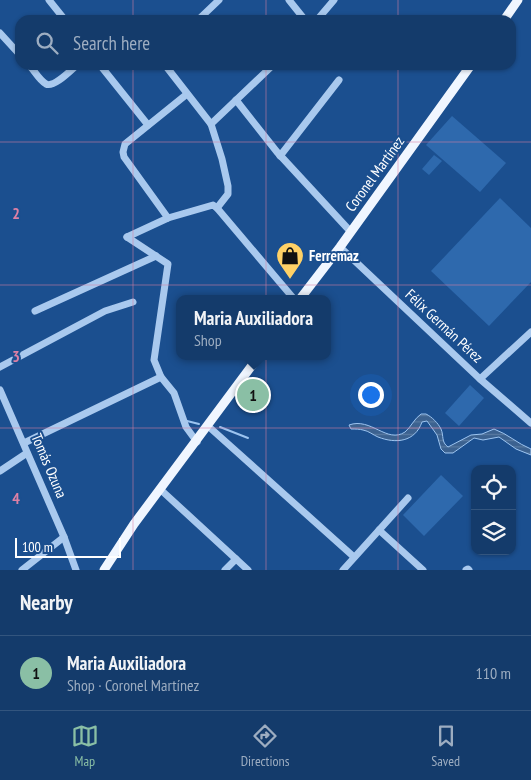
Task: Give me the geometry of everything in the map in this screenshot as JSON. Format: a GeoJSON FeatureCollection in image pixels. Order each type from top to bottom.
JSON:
{"type":"FeatureCollection","features":[{"type":"Feature","properties":{"kind":"main road"},"geometry":{"type":"LineString","coordinates":[[507,15],[517,0]]}},
{"type":"Feature","properties":{"kind":"main road","name":"Coronel Martínez"},"geometry":{"type":"LineString","coordinates":[[303,295],[340,247],[467,70]]}},
{"type":"Feature","properties":{"kind":"main road"},"geometry":{"type":"LineString","coordinates":[[104,570],[125,537],[256,360]]}},
{"type":"Feature","properties":{"kind":"street"},"geometry":{"type":"LineString","coordinates":[[49,0],[61,15]]}},
{"type":"Feature","properties":{"kind":"street"},"geometry":{"type":"LineString","coordinates":[[203,15],[219,0]]}},
{"type":"Feature","properties":{"kind":"street"},"geometry":{"type":"LineString","coordinates":[[289,0],[301,15]]}},
{"type":"Feature","properties":{"kind":"street"},"geometry":{"type":"LineString","coordinates":[[321,15],[334,0]]}},
{"type":"Feature","properties":{"kind":"street"},"geometry":{"type":"LineString","coordinates":[[0,33],[15,50]]}},
{"type":"Feature","properties":{"kind":"street"},"geometry":{"type":"LineString","coordinates":[[33,70],[49,85],[71,70]]}},
{"type":"Feature","properties":{"kind":"street"},"geometry":{"type":"LineString","coordinates":[[104,70],[148,124]]}},
{"type":"Feature","properties":{"kind":"street"},"geometry":{"type":"LineString","coordinates":[[169,70],[211,124],[228,186],[228,194],[217,208]]}},
{"type":"Feature","properties":{"kind":"street"},"geometry":{"type":"LineString","coordinates":[[211,124],[268,70]]}},
{"type":"Feature","properties":{"kind":"street"},"geometry":{"type":"LineString","coordinates":[[280,156],[339,80]]}},
{"type":"Feature","properties":{"kind":"street"},"geometry":{"type":"LineString","coordinates":[[168,218],[124,157],[123,152],[125,144],[186,94]]}},
{"type":"Feature","properties":{"kind":"street"},"geometry":{"type":"LineString","coordinates":[[236,100],[265,139],[350,231]]}},
{"type":"Feature","properties":{"kind":"street"},"geometry":{"type":"LineString","coordinates":[[197,442],[186,427],[174,393],[161,377],[154,360],[168,267],[166,262],[127,237],[168,218],[213,205],[291,295]]}},
{"type":"Feature","properties":{"kind":"street","name":"Félix Germán Pérez"},"geometry":{"type":"LineString","coordinates":[[340,247],[531,423]]}},
{"type":"Feature","properties":{"kind":"street"},"geometry":{"type":"LineString","coordinates":[[35,311],[156,256]]}},
{"type":"Feature","properties":{"kind":"street"},"geometry":{"type":"LineString","coordinates":[[0,366],[104,311],[133,302]]}},
{"type":"Feature","properties":{"kind":"street"},"geometry":{"type":"LineString","coordinates":[[480,378],[531,332]]}},
{"type":"Feature","properties":{"kind":"street"},"geometry":{"type":"LineString","coordinates":[[24,443],[161,377]]}},
{"type":"Feature","properties":{"kind":"street","name":"Tomás Ozuna"},"geometry":{"type":"LineString","coordinates":[[0,390],[64,537],[76,570]]}},
{"type":"Feature","properties":{"kind":"street"},"geometry":{"type":"LineString","coordinates":[[208,426],[354,557]]}},
{"type":"Feature","properties":{"kind":"street"},"geometry":{"type":"LineString","coordinates":[[0,471],[28,453]]}},
{"type":"Feature","properties":{"kind":"street"},"geometry":{"type":"LineString","coordinates":[[161,490],[248,570]]}},
{"type":"Feature","properties":{"kind":"street"},"geometry":{"type":"LineString","coordinates":[[343,570],[408,498]]}},
{"type":"Feature","properties":{"kind":"street"},"geometry":{"type":"LineString","coordinates":[[380,530],[423,570]]}},
{"type":"Feature","properties":{"kind":"street"},"geometry":{"type":"LineString","coordinates":[[22,570],[64,537]]}},
{"type":"Feature","properties":{"kind":"street","name":"Tomás Ozuna"},"geometry":{"type":"LineString","coordinates":[[71,554],[81,570]]}},
{"type":"Feature","properties":{"kind":"street"},"geometry":{"type":"LineString","coordinates":[[226,570],[236,559]]}},
{"type":"Feature","properties":{"kind":"shaded area"},"geometry":{"type":"Polygon","coordinates":[[[452,116],[506,163],[480,192],[426,145],[452,116]]]}},
{"type":"Feature","properties":{"kind":"shaded area"},"geometry":{"type":"Polygon","coordinates":[[[434,155],[442,161],[429,175],[422,169],[434,155]]]}},
{"type":"Feature","properties":{"kind":"shaded area"},"geometry":{"type":"Polygon","coordinates":[[[500,198],[531,228],[531,282],[489,326],[431,271],[500,198]]]}},
{"type":"Feature","properties":{"kind":"shaded area"},"geometry":{"type":"Polygon","coordinates":[[[470,385],[484,398],[459,426],[445,413],[470,385]]]}},
{"type":"Feature","properties":{"kind":"shaded area"},"geometry":{"type":"Polygon","coordinates":[[[421,414],[426,414],[437,422],[441,429],[444,443],[448,447],[471,435],[482,434],[494,429],[531,449],[531,455],[516,449],[499,437],[483,440],[474,438],[453,453],[445,453],[441,449],[437,435],[427,421],[422,422],[415,434],[398,441],[378,437],[367,431],[351,429],[349,425],[364,424],[385,433],[398,435],[405,432],[421,414]]]}},
{"type":"Feature","properties":{"kind":"shaded area"},"geometry":{"type":"Polygon","coordinates":[[[441,475],[463,496],[424,536],[403,515],[441,475]]]}},
{"type":"Feature","properties":{"kind":"waterway"},"geometry":{"type":"LineString","coordinates":[[187,421],[199,424]]}},
{"type":"Feature","properties":{"kind":"waterway"},"geometry":{"type":"LineString","coordinates":[[220,427],[248,438]]}},
{"type":"Feature","properties":{"kind":"place","name":"Ferremaz"},"geometry":{"type":"Point","coordinates":[290,280]}},
{"type":"Feature","properties":{"kind":"place","name":"Maria Auxiliadora"},"geometry":{"type":"Point","coordinates":[253,395]}}]}
